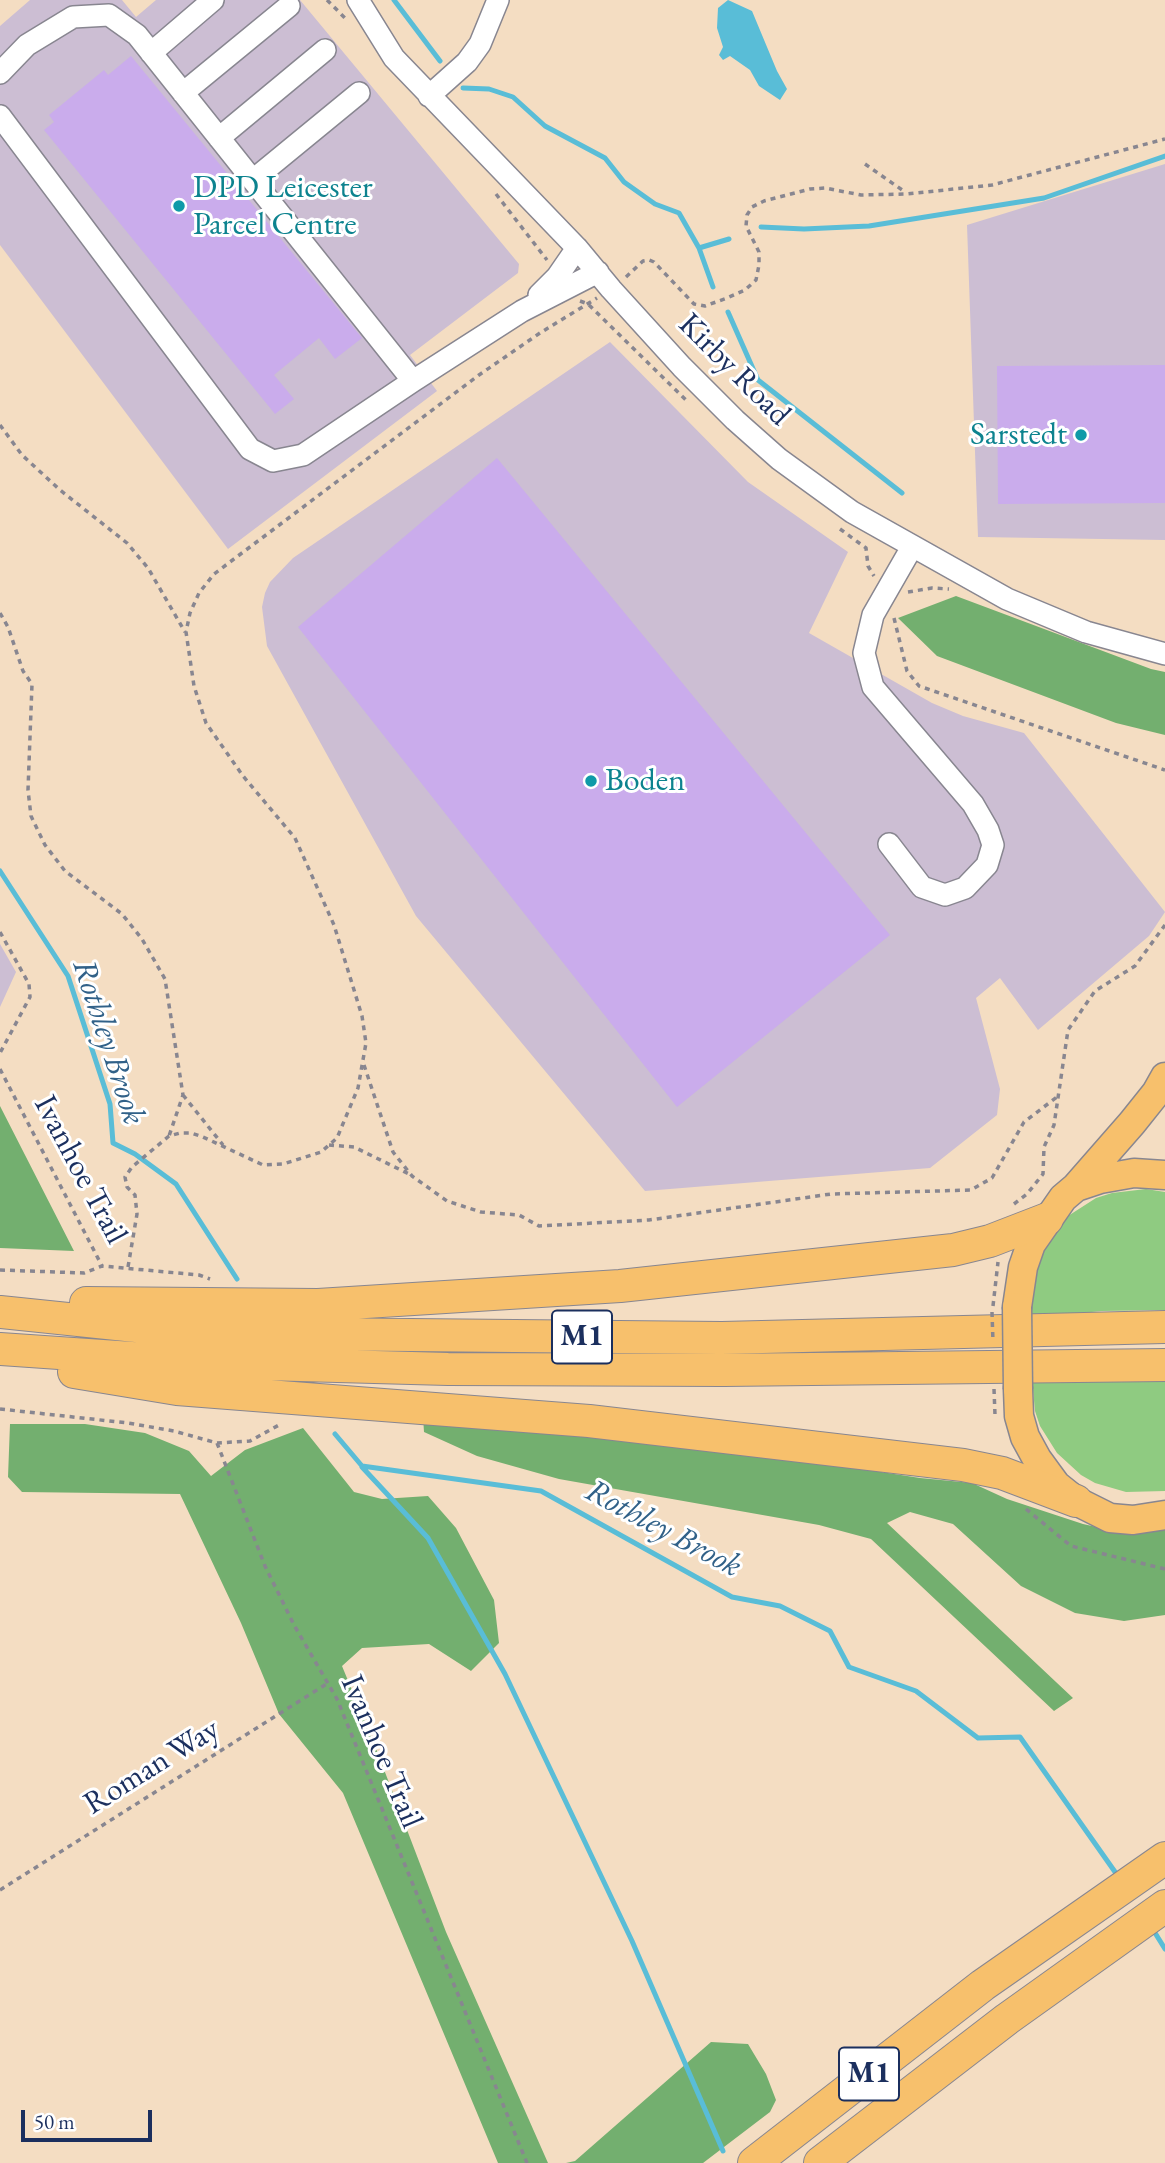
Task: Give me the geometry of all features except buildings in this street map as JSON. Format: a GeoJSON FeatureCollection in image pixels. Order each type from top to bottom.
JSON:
{"type":"FeatureCollection","features":[{"type":"Feature","properties":{"kind":"highway"},"geometry":{"type":"LineString","coordinates":[[0,1302],[318,1305],[620,1286],[953,1250],[990,1241],[1047,1219]]}},
{"type":"Feature","properties":{"kind":"highway","name":"M1"},"geometry":{"type":"LineString","coordinates":[[0,1312],[202,1333],[722,1338],[1165,1326]]}},
{"type":"Feature","properties":{"kind":"highway","name":"M1"},"geometry":{"type":"LineString","coordinates":[[0,1349],[190,1362],[448,1369],[724,1370],[1165,1364]]}},
{"type":"Feature","properties":{"kind":"highway"},"geometry":{"type":"LineString","coordinates":[[0,1359],[177,1389],[589,1421],[963,1465],[1002,1473],[1076,1500]]}},
{"type":"Feature","properties":{"kind":"highway","name":"M1"},"geometry":{"type":"LineString","coordinates":[[754,2163],[984,1985],[1159,1862]]}},
{"type":"Feature","properties":{"kind":"highway","name":"M1"},"geometry":{"type":"LineString","coordinates":[[820,2163],[1007,2020],[1165,1906]]}},
{"type":"Feature","properties":{"kind":"main road"},"geometry":{"type":"LineString","coordinates":[[1165,1077],[1132,1123],[1047,1219],[1031,1244],[1023,1266],[1017,1307],[1019,1416],[1031,1449],[1056,1485],[1076,1500],[1110,1518],[1133,1520],[1165,1515]]}},
{"type":"Feature","properties":{"kind":"main road"},"geometry":{"type":"LineString","coordinates":[[1076,1187],[1100,1178],[1134,1173],[1165,1175]]}},
{"type":"Feature","properties":{"kind":"street"},"geometry":{"type":"LineString","coordinates":[[151,52],[213,0]]}},
{"type":"Feature","properties":{"kind":"street","name":"Kirby Road"},"geometry":{"type":"LineString","coordinates":[[358,0],[394,58],[577,248],[726,411],[770,451],[852,512],[1035,612],[1106,638],[1165,654]]}},
{"type":"Feature","properties":{"kind":"street"},"geometry":{"type":"LineString","coordinates":[[429,96],[467,62],[480,44],[498,0]]}},
{"type":"Feature","properties":{"kind":"street"},"geometry":{"type":"LineString","coordinates":[[183,93],[289,6]]}},
{"type":"Feature","properties":{"kind":"street"},"geometry":{"type":"LineString","coordinates":[[0,73],[27,45],[73,17],[109,15],[137,35],[413,381]]}},
{"type":"Feature","properties":{"kind":"street"},"geometry":{"type":"LineString","coordinates":[[219,138],[325,50]]}},
{"type":"Feature","properties":{"kind":"street"},"geometry":{"type":"LineString","coordinates":[[253,180],[359,93]]}},
{"type":"Feature","properties":{"kind":"street"},"geometry":{"type":"LineString","coordinates":[[0,116],[250,449],[273,461],[303,456],[522,311],[557,277],[577,248]]}},
{"type":"Feature","properties":{"kind":"street"},"geometry":{"type":"LineString","coordinates":[[522,311],[604,280]]}},
{"type":"Feature","properties":{"kind":"street"},"geometry":{"type":"LineString","coordinates":[[890,844],[922,887],[945,895],[965,888],[987,865],[992,845],[988,830],[973,804],[873,687],[864,653],[873,615],[912,547]]}},
{"type":"Feature","properties":{"kind":"path"},"geometry":{"type":"LineString","coordinates":[[128,1267],[137,1214],[135,1195],[127,1187],[125,1177],[132,1167],[169,1136],[191,1133],[263,1165],[291,1161],[321,1152],[337,1138],[352,1100],[366,1043],[362,1016],[334,925],[295,838],[243,776],[206,723],[194,685],[186,632],[190,613],[199,593],[214,575],[479,375],[540,333],[604,280],[649,260],[694,304],[705,306],[736,294],[756,280],[760,265],[759,252],[746,226],[747,215],[752,207],[764,201],[810,189],[825,188],[862,195],[906,194],[992,185],[1165,139]]}},
{"type":"Feature","properties":{"kind":"path"},"geometry":{"type":"LineString","coordinates":[[865,164],[906,194]]}},
{"type":"Feature","properties":{"kind":"path"},"geometry":{"type":"LineString","coordinates":[[0,425],[31,464],[127,543],[148,568],[186,632]]}},
{"type":"Feature","properties":{"kind":"path"},"geometry":{"type":"LineString","coordinates":[[905,593],[932,588]]}},
{"type":"Feature","properties":{"kind":"path"},"geometry":{"type":"LineString","coordinates":[[892,612],[907,671],[919,686],[1165,770]]}},
{"type":"Feature","properties":{"kind":"path"},"geometry":{"type":"LineString","coordinates":[[0,613],[8,627],[23,671],[32,684],[28,790],[32,816],[45,845],[65,871],[122,914],[142,940],[165,979],[183,1095],[169,1136]]}},
{"type":"Feature","properties":{"kind":"path"},"geometry":{"type":"LineString","coordinates":[[1043,1174],[1044,1147],[1054,1125],[1068,1030],[1095,991],[1135,966],[1165,925]]}},
{"type":"Feature","properties":{"kind":"path"},"geometry":{"type":"LineString","coordinates":[[0,932],[29,984],[30,997],[0,1053]]}},
{"type":"Feature","properties":{"kind":"path"},"geometry":{"type":"LineString","coordinates":[[363,1063],[393,1152],[412,1176]]}},
{"type":"Feature","properties":{"kind":"path","name":"Ivanhoe Trail"},"geometry":{"type":"LineString","coordinates":[[0,1069],[102,1266],[199,1275],[217,1285]]}},
{"type":"Feature","properties":{"kind":"path"},"geometry":{"type":"LineString","coordinates":[[183,1095],[225,1147]]}},
{"type":"Feature","properties":{"kind":"path"},"geometry":{"type":"LineString","coordinates":[[329,1145],[354,1147],[412,1176],[447,1201],[481,1212],[519,1215],[539,1226],[649,1220],[831,1194],[971,1190],[992,1178],[1024,1122],[1057,1097]]}},
{"type":"Feature","properties":{"kind":"path"},"geometry":{"type":"LineString","coordinates":[[0,1270],[84,1273],[102,1266]]}},
{"type":"Feature","properties":{"kind":"path"},"geometry":{"type":"LineString","coordinates":[[0,1409],[128,1423],[174,1431],[217,1443],[250,1441],[279,1425],[284,1416]]}},
{"type":"Feature","properties":{"kind":"path","name":"Ivanhoe Trail"},"geometry":{"type":"LineString","coordinates":[[217,1443],[265,1566],[294,1625],[328,1683],[527,2163]]}},
{"type":"Feature","properties":{"kind":"path","name":"Roman Way"},"geometry":{"type":"LineString","coordinates":[[0,1890],[328,1683]]}},
{"type":"Feature","properties":{"kind":"shaded area"},"geometry":{"type":"Polygon","coordinates":[[[30,0],[122,0],[136,17],[156,0],[300,0],[519,264],[518,273],[410,355],[437,391],[228,549],[0,245],[0,26],[30,0]]]}},
{"type":"Feature","properties":{"kind":"shaded area"},"geometry":{"type":"Polygon","coordinates":[[[1165,164],[1165,540],[978,537],[967,225],[1165,164]]]}},
{"type":"Feature","properties":{"kind":"shaded area"},"geometry":{"type":"Polygon","coordinates":[[[610,342],[748,482],[848,552],[809,633],[932,703],[963,716],[1024,733],[1165,912],[1149,936],[1038,1030],[1000,978],[976,998],[1000,1089],[997,1115],[930,1168],[645,1191],[416,916],[267,646],[262,607],[265,593],[270,582],[293,558],[610,342]]]}},
{"type":"Feature","properties":{"kind":"shaded area"},"geometry":{"type":"Polygon","coordinates":[[[0,944],[16,972],[0,1007],[0,944]]]}},
{"type":"Feature","properties":{"kind":"green space"},"geometry":{"type":"Polygon","coordinates":[[[956,596],[1165,672],[1165,735],[1116,723],[937,656],[898,618],[956,596]]]}},
{"type":"Feature","properties":{"kind":"green space"},"geometry":{"type":"Polygon","coordinates":[[[0,1106],[74,1251],[0,1248],[0,1106]]]}},
{"type":"Feature","properties":{"kind":"green space"},"geometry":{"type":"Polygon","coordinates":[[[1146,1189],[1165,1192],[1165,1310],[1102,1311],[1031,1318],[1030,1289],[1038,1256],[1056,1228],[1068,1216],[1096,1198],[1146,1189]]]}},
{"type":"Feature","properties":{"kind":"green space"},"geometry":{"type":"Polygon","coordinates":[[[1165,1376],[1165,1491],[1126,1492],[1095,1483],[1081,1475],[1057,1453],[1040,1426],[1035,1411],[1032,1379],[1165,1376]]]}},
{"type":"Feature","properties":{"kind":"green space"},"geometry":{"type":"Polygon","coordinates":[[[423,1416],[972,1483],[1007,1499],[1083,1524],[1128,1534],[1165,1527],[1165,1615],[1124,1621],[1075,1613],[1021,1586],[953,1524],[910,1512],[887,1523],[1073,1698],[1054,1711],[871,1539],[819,1525],[559,1479],[477,1456],[424,1432],[423,1416]]]}},
{"type":"Feature","properties":{"kind":"green space"},"geometry":{"type":"Polygon","coordinates":[[[10,1424],[85,1424],[145,1433],[189,1451],[211,1476],[245,1450],[303,1428],[354,1492],[382,1499],[428,1496],[456,1528],[494,1600],[499,1643],[471,1671],[429,1644],[362,1648],[342,1666],[446,1932],[548,2163],[498,2163],[343,1793],[279,1714],[241,1623],[180,1494],[22,1492],[8,1477],[10,1424]]]}},
{"type":"Feature","properties":{"kind":"green space"},"geometry":{"type":"Polygon","coordinates":[[[711,2042],[748,2044],[766,2074],[776,2100],[770,2112],[703,2163],[566,2163],[575,2161],[711,2042]]]}},
{"type":"Feature","properties":{"kind":"water"},"geometry":{"type":"Polygon","coordinates":[[[728,0],[752,11],[787,89],[780,100],[759,86],[750,70],[730,56],[723,60],[719,55],[723,47],[717,28],[718,8],[728,0]]]}},
{"type":"Feature","properties":{"kind":"waterway"},"geometry":{"type":"LineString","coordinates":[[394,0],[440,61]]}},
{"type":"Feature","properties":{"kind":"waterway"},"geometry":{"type":"LineString","coordinates":[[463,88],[489,89],[513,97],[545,126],[605,158],[624,182],[655,204],[679,213],[699,248],[713,287]]}},
{"type":"Feature","properties":{"kind":"waterway"},"geometry":{"type":"LineString","coordinates":[[761,227],[804,229],[869,226],[1044,198],[1165,156]]}},
{"type":"Feature","properties":{"kind":"waterway"},"geometry":{"type":"LineString","coordinates":[[699,248],[729,239]]}},
{"type":"Feature","properties":{"kind":"waterway"},"geometry":{"type":"LineString","coordinates":[[728,312],[758,380],[902,493]]}},
{"type":"Feature","properties":{"kind":"waterway","name":"Rothley Brook"},"geometry":{"type":"LineString","coordinates":[[0,871],[68,976],[110,1104],[113,1143],[135,1154],[176,1184],[237,1279]]}},
{"type":"Feature","properties":{"kind":"waterway","name":"Rothley Brook"},"geometry":{"type":"LineString","coordinates":[[335,1434],[362,1466],[541,1491],[732,1597],[780,1606],[830,1631],[849,1667],[916,1691],[978,1738],[1020,1737],[1120,1879]]}},
{"type":"Feature","properties":{"kind":"waterway","name":"Rothley Brook"},"geometry":{"type":"LineString","coordinates":[[362,1467],[428,1538],[505,1674],[632,1941],[723,2151]]}},
{"type":"Feature","properties":{"kind":"waterway","name":"Rothley Brook"},"geometry":{"type":"LineString","coordinates":[[1152,1928],[1165,1949]]}},
{"type":"Feature","properties":{"kind":"place","name":"DPD Leicester Parcel Centre"},"geometry":{"type":"Point","coordinates":[179,206]}},
{"type":"Feature","properties":{"kind":"place","name":"Sarstedt"},"geometry":{"type":"Point","coordinates":[1081,435]}},
{"type":"Feature","properties":{"kind":"place","name":"Boden"},"geometry":{"type":"Point","coordinates":[591,781]}}]}
